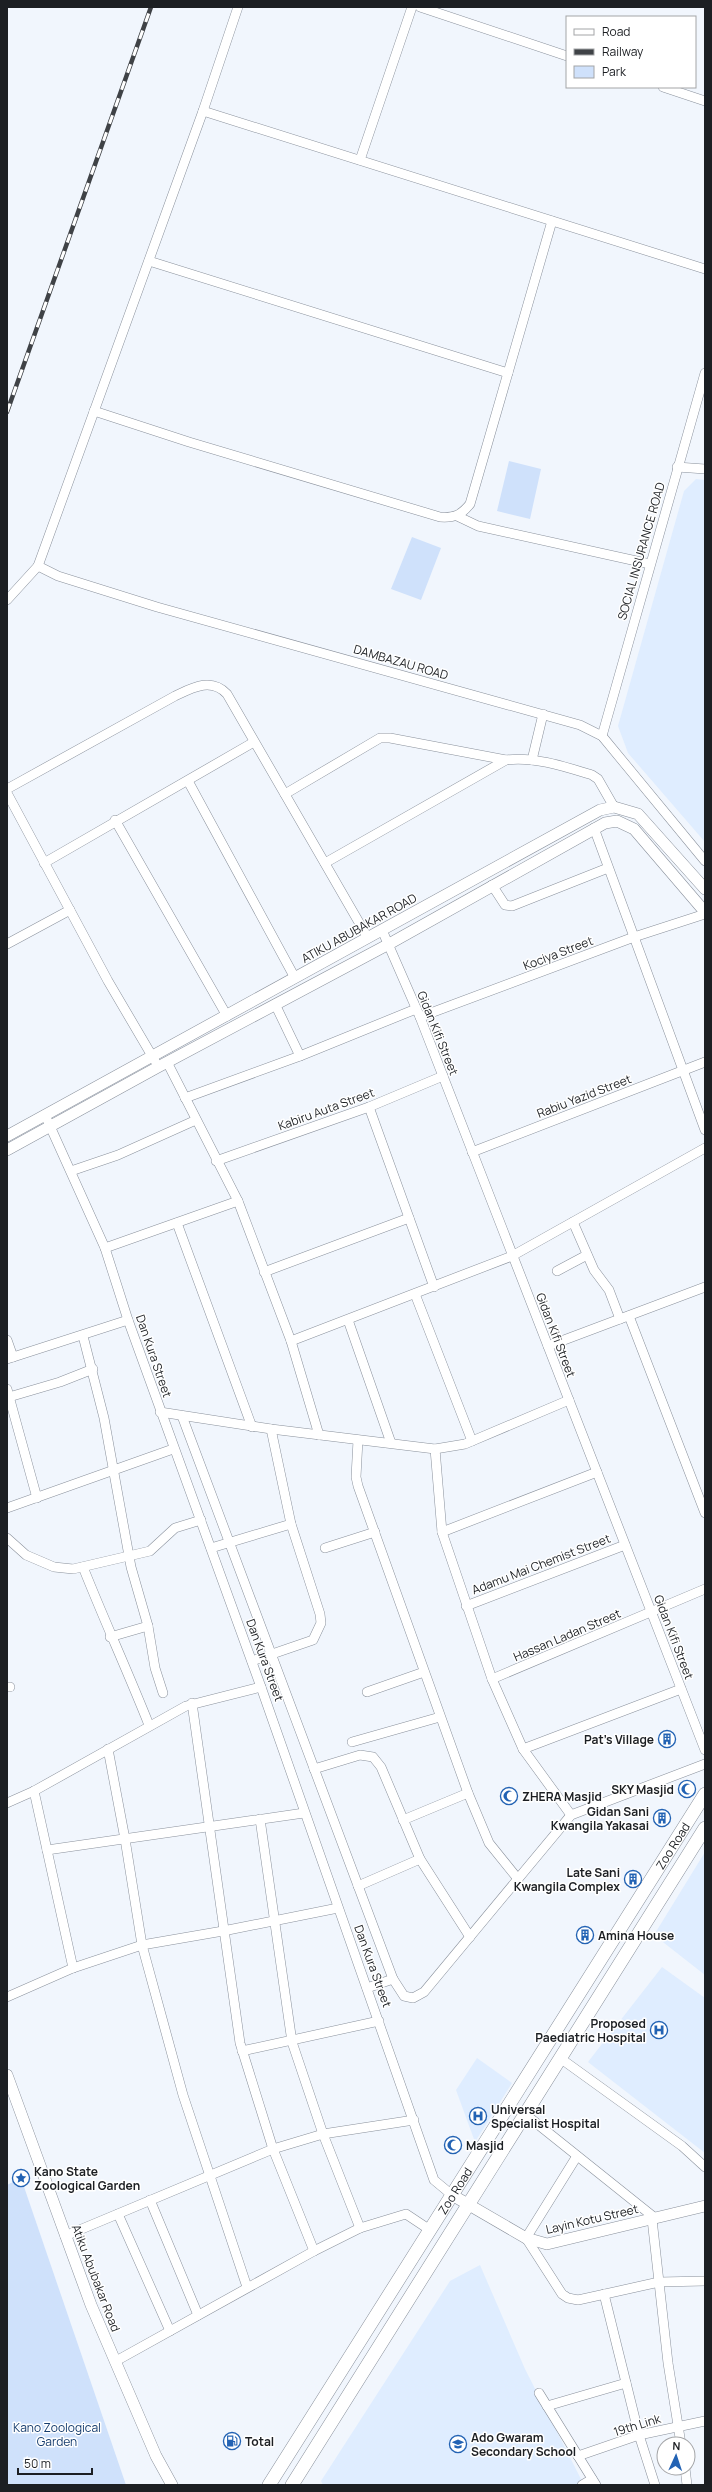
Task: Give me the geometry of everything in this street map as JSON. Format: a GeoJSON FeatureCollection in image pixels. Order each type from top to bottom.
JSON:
{"type":"FeatureCollection","features":[{"type":"Feature","properties":{"kind":"main road","name":"Zoo Road"},"geometry":{"type":"LineString","coordinates":[[268,2485],[705,1794]]}},
{"type":"Feature","properties":{"kind":"main road","name":"Zoo Road"},"geometry":{"type":"LineString","coordinates":[[292,2485],[705,1828]]}},
{"type":"Feature","properties":{"kind":"street"},"geometry":{"type":"LineString","coordinates":[[7,600],[38,566],[203,111],[238,7]]}},
{"type":"Feature","properties":{"kind":"street"},"geometry":{"type":"LineString","coordinates":[[360,160],[412,7]]}},
{"type":"Feature","properties":{"kind":"street"},"geometry":{"type":"LineString","coordinates":[[420,7],[566,56]]}},
{"type":"Feature","properties":{"kind":"street"},"geometry":{"type":"LineString","coordinates":[[666,88],[705,101]]}},
{"type":"Feature","properties":{"kind":"street"},"geometry":{"type":"LineString","coordinates":[[203,111],[705,269]]}},
{"type":"Feature","properties":{"kind":"street"},"geometry":{"type":"LineString","coordinates":[[94,411],[432,515],[451,518],[462,514],[470,504],[552,221]]}},
{"type":"Feature","properties":{"kind":"street"},"geometry":{"type":"LineString","coordinates":[[148,261],[508,373]]}},
{"type":"Feature","properties":{"kind":"street","name":"SOCIAL INSURANCE ROAD"},"geometry":{"type":"LineString","coordinates":[[602,736],[677,467],[705,373]]}},
{"type":"Feature","properties":{"kind":"street"},"geometry":{"type":"LineString","coordinates":[[677,467],[705,469]]}},
{"type":"Feature","properties":{"kind":"street"},"geometry":{"type":"LineString","coordinates":[[457,516],[478,526],[650,564]]}},
{"type":"Feature","properties":{"kind":"street","name":"DAMBAZAU ROAD"},"geometry":{"type":"LineString","coordinates":[[38,566],[58,576],[157,607],[580,725],[602,736],[705,861]]}},
{"type":"Feature","properties":{"kind":"street"},"geometry":{"type":"LineString","coordinates":[[7,789],[160,703],[199,685],[212,685],[224,690],[368,938]]}},
{"type":"Feature","properties":{"kind":"street"},"geometry":{"type":"LineString","coordinates":[[532,760],[543,714]]}},
{"type":"Feature","properties":{"kind":"street"},"geometry":{"type":"LineString","coordinates":[[285,794],[380,738],[390,738],[506,760],[519,758],[532,760],[592,776],[598,779],[614,807],[638,814],[705,889]]}},
{"type":"Feature","properties":{"kind":"street"},"geometry":{"type":"LineString","coordinates":[[44,863],[115,820],[188,781],[254,742]]}},
{"type":"Feature","properties":{"kind":"street"},"geometry":{"type":"LineString","coordinates":[[325,863],[506,760]]}},
{"type":"Feature","properties":{"kind":"street"},"geometry":{"type":"LineString","coordinates":[[188,781],[295,978]]}},
{"type":"Feature","properties":{"kind":"street"},"geometry":{"type":"LineString","coordinates":[[7,793],[70,910],[152,1055],[163,1064],[185,1098],[238,1202],[291,1341],[319,1435]]}},
{"type":"Feature","properties":{"kind":"street","name":"ATIKU ABUBAKAR ROAD"},"geometry":{"type":"LineString","coordinates":[[7,1136],[152,1055],[227,1016],[587,816],[614,807]]}},
{"type":"Feature","properties":{"kind":"street"},"geometry":{"type":"LineString","coordinates":[[115,820],[227,1016]]}},
{"type":"Feature","properties":{"kind":"street"},"geometry":{"type":"LineString","coordinates":[[7,1150],[163,1064],[389,944],[605,823],[617,821],[634,829],[705,913]]}},
{"type":"Feature","properties":{"kind":"street"},"geometry":{"type":"LineString","coordinates":[[594,828],[705,1130]]}},
{"type":"Feature","properties":{"kind":"street"},"geometry":{"type":"LineString","coordinates":[[492,886],[505,905],[512,906],[608,868]]}},
{"type":"Feature","properties":{"kind":"street"},"geometry":{"type":"LineString","coordinates":[[7,944],[70,910]]}},
{"type":"Feature","properties":{"kind":"street","name":"Kociya Street"},"geometry":{"type":"LineString","coordinates":[[185,1098],[418,1013],[705,913]]}},
{"type":"Feature","properties":{"kind":"street","name":"Gidan Kifi Street"},"geometry":{"type":"LineString","coordinates":[[382,930],[418,1013],[443,1076],[705,1750]]}},
{"type":"Feature","properties":{"kind":"street"},"geometry":{"type":"LineString","coordinates":[[275,1004],[300,1056]]}},
{"type":"Feature","properties":{"kind":"street","name":"Rabiu Yazid Street"},"geometry":{"type":"LineString","coordinates":[[472,1152],[705,1062]]}},
{"type":"Feature","properties":{"kind":"street","name":"Kabiru Auta Street"},"geometry":{"type":"LineString","coordinates":[[216,1161],[369,1107],[443,1076]]}},
{"type":"Feature","properties":{"kind":"street"},"geometry":{"type":"LineString","coordinates":[[369,1107],[434,1287]]}},
{"type":"Feature","properties":{"kind":"street","name":"Dan Kura Street"},"geometry":{"type":"LineString","coordinates":[[45,1115],[105,1248],[160,1412],[261,1686],[304,1813],[379,2021],[434,2180],[452,2195],[468,2205]]}},
{"type":"Feature","properties":{"kind":"street"},"geometry":{"type":"LineString","coordinates":[[71,1171],[118,1155],[196,1120]]}},
{"type":"Feature","properties":{"kind":"street"},"geometry":{"type":"LineString","coordinates":[[291,1341],[512,1256],[705,1148]]}},
{"type":"Feature","properties":{"kind":"street"},"geometry":{"type":"LineString","coordinates":[[105,1248],[238,1202]]}},
{"type":"Feature","properties":{"kind":"street"},"geometry":{"type":"LineString","coordinates":[[264,1272],[409,1218]]}},
{"type":"Feature","properties":{"kind":"street"},"geometry":{"type":"LineString","coordinates":[[573,1222],[597,1276],[608,1287],[620,1319]]}},
{"type":"Feature","properties":{"kind":"street"},"geometry":{"type":"LineString","coordinates":[[177,1223],[252,1426]]}},
{"type":"Feature","properties":{"kind":"street"},"geometry":{"type":"LineString","coordinates":[[557,1271],[587,1255]]}},
{"type":"Feature","properties":{"kind":"street"},"geometry":{"type":"LineString","coordinates":[[548,1346],[705,1287]]}},
{"type":"Feature","properties":{"kind":"street"},"geometry":{"type":"LineString","coordinates":[[415,1294],[472,1441]]}},
{"type":"Feature","properties":{"kind":"street"},"geometry":{"type":"LineString","coordinates":[[629,1316],[705,1513]]}},
{"type":"Feature","properties":{"kind":"street"},"geometry":{"type":"LineString","coordinates":[[7,1340],[10,1358],[83,1336],[128,1320]]}},
{"type":"Feature","properties":{"kind":"street"},"geometry":{"type":"LineString","coordinates":[[348,1320],[391,1443]]}},
{"type":"Feature","properties":{"kind":"street"},"geometry":{"type":"LineString","coordinates":[[83,1336],[93,1369],[135,1583],[148,1626],[155,1668],[163,1693]]}},
{"type":"Feature","properties":{"kind":"street"},"geometry":{"type":"LineString","coordinates":[[37,1498],[8,1393],[60,1382],[93,1369]]}},
{"type":"Feature","properties":{"kind":"street"},"geometry":{"type":"LineString","coordinates":[[160,1412],[271,1430],[435,1448],[455,1446],[472,1441],[569,1400]]}},
{"type":"Feature","properties":{"kind":"street"},"geometry":{"type":"LineString","coordinates":[[182,1416],[358,1886],[394,1979],[404,1996],[414,1998],[424,1992],[571,1815],[705,1764]]}},
{"type":"Feature","properties":{"kind":"street"},"geometry":{"type":"LineString","coordinates":[[252,1661],[313,1640],[321,1623],[320,1614],[290,1524],[271,1430]]}},
{"type":"Feature","properties":{"kind":"street"},"geometry":{"type":"LineString","coordinates":[[358,1440],[356,1477],[440,1717],[468,1793],[489,1843],[518,1878]]}},
{"type":"Feature","properties":{"kind":"street"},"geometry":{"type":"LineString","coordinates":[[435,1448],[442,1532],[492,1679],[523,1749],[571,1815]]}},
{"type":"Feature","properties":{"kind":"street"},"geometry":{"type":"LineString","coordinates":[[7,1508],[174,1449]]}},
{"type":"Feature","properties":{"kind":"street"},"geometry":{"type":"LineString","coordinates":[[442,1532],[597,1472]]}},
{"type":"Feature","properties":{"kind":"street"},"geometry":{"type":"LineString","coordinates":[[7,1538],[26,1555],[54,1567],[66,1570],[152,1550],[175,1528],[200,1520]]}},
{"type":"Feature","properties":{"kind":"street"},"geometry":{"type":"LineString","coordinates":[[211,1548],[290,1524]]}},
{"type":"Feature","properties":{"kind":"street"},"geometry":{"type":"LineString","coordinates":[[325,1548],[374,1532]]}},
{"type":"Feature","properties":{"kind":"street","name":"Adamu Mai Chemist Street"},"geometry":{"type":"LineString","coordinates":[[466,1606],[625,1545]]}},
{"type":"Feature","properties":{"kind":"street"},"geometry":{"type":"LineString","coordinates":[[83,1567],[110,1637],[121,1657],[149,1724]]}},
{"type":"Feature","properties":{"kind":"street","name":"Hassan Ladan Street"},"geometry":{"type":"LineString","coordinates":[[492,1679],[705,1589]]}},
{"type":"Feature","properties":{"kind":"street"},"geometry":{"type":"LineString","coordinates":[[110,1637],[148,1626]]}},
{"type":"Feature","properties":{"kind":"street"},"geometry":{"type":"LineString","coordinates":[[368,1692],[424,1672]]}},
{"type":"Feature","properties":{"kind":"street"},"geometry":{"type":"LineString","coordinates":[[7,1803],[34,1790],[108,1749],[149,1724],[192,1703],[261,1686]]}},
{"type":"Feature","properties":{"kind":"street"},"geometry":{"type":"LineString","coordinates":[[523,1749],[681,1690]]}},
{"type":"Feature","properties":{"kind":"street"},"geometry":{"type":"LineString","coordinates":[[192,1703],[223,1931],[242,2051],[273,2149],[314,2251]]}},
{"type":"Feature","properties":{"kind":"street"},"geometry":{"type":"LineString","coordinates":[[352,1742],[440,1717]]}},
{"type":"Feature","properties":{"kind":"street"},"geometry":{"type":"LineString","coordinates":[[108,1749],[125,1839],[142,1945],[177,2075],[247,2287]]}},
{"type":"Feature","properties":{"kind":"street"},"geometry":{"type":"LineString","coordinates":[[314,1769],[360,1755],[373,1757],[381,1767],[420,1859],[470,1937]]}},
{"type":"Feature","properties":{"kind":"street"},"geometry":{"type":"LineString","coordinates":[[34,1790],[73,1968]]}},
{"type":"Feature","properties":{"kind":"street"},"geometry":{"type":"LineString","coordinates":[[403,1820],[468,1793]]}},
{"type":"Feature","properties":{"kind":"street"},"geometry":{"type":"LineString","coordinates":[[47,1850],[304,1813]]}},
{"type":"Feature","properties":{"kind":"street"},"geometry":{"type":"LineString","coordinates":[[260,1819],[292,2042],[323,2134],[360,2228]]}},
{"type":"Feature","properties":{"kind":"street"},"geometry":{"type":"LineString","coordinates":[[358,1886],[420,1859]]}},
{"type":"Feature","properties":{"kind":"street"},"geometry":{"type":"LineString","coordinates":[[7,1997],[73,1968],[142,1945],[223,1931],[338,1908]]}},
{"type":"Feature","properties":{"kind":"street"},"geometry":{"type":"LineString","coordinates":[[367,1988],[394,1979]]}},
{"type":"Feature","properties":{"kind":"street"},"geometry":{"type":"LineString","coordinates":[[242,2051],[292,2042],[379,2021]]}},
{"type":"Feature","properties":{"kind":"street"},"geometry":{"type":"LineString","coordinates":[[560,2058],[682,2146],[705,2167]]}},
{"type":"Feature","properties":{"kind":"street","name":"Atiku Abubakar Road"},"geometry":{"type":"LineString","coordinates":[[7,2075],[91,2305],[156,2456],[172,2485]]}},
{"type":"Feature","properties":{"kind":"street"},"geometry":{"type":"LineString","coordinates":[[525,2114],[653,2218],[658,2282],[680,2436]]}},
{"type":"Feature","properties":{"kind":"street"},"geometry":{"type":"LineString","coordinates":[[65,2236],[273,2149],[323,2134],[414,2120]]}},
{"type":"Feature","properties":{"kind":"street"},"geometry":{"type":"LineString","coordinates":[[577,2156],[526,2238],[562,2294],[568,2298],[578,2300],[658,2282],[705,2281]]}},
{"type":"Feature","properties":{"kind":"street"},"geometry":{"type":"LineString","coordinates":[[150,2200],[198,2315]]}},
{"type":"Feature","properties":{"kind":"street","name":"Layin Kotu Street"},"geometry":{"type":"LineString","coordinates":[[468,2205],[526,2238],[547,2244],[559,2243],[705,2206]]}},
{"type":"Feature","properties":{"kind":"street"},"geometry":{"type":"LineString","coordinates":[[118,2214],[170,2331]]}},
{"type":"Feature","properties":{"kind":"street"},"geometry":{"type":"LineString","coordinates":[[116,2361],[247,2287],[360,2228],[406,2214],[430,2230]]}},
{"type":"Feature","properties":{"kind":"street"},"geometry":{"type":"LineString","coordinates":[[604,2294],[639,2435],[655,2485]]}},
{"type":"Feature","properties":{"kind":"street"},"geometry":{"type":"LineString","coordinates":[[547,2406],[626,2383]]}},
{"type":"Feature","properties":{"kind":"street"},"geometry":{"type":"LineString","coordinates":[[539,2392],[594,2482],[582,2485]]}},
{"type":"Feature","properties":{"kind":"street","name":"19th Link"},"geometry":{"type":"LineString","coordinates":[[578,2456],[639,2435],[679,2425],[705,2421]]}},
{"type":"Feature","properties":{"kind":"shaded area"},"geometry":{"type":"Polygon","coordinates":[[[696,479],[705,480],[705,842],[628,753],[618,726],[684,491],[696,479]]]}},
{"type":"Feature","properties":{"kind":"shaded area"},"geometry":{"type":"Polygon","coordinates":[[[705,1852],[705,1975],[654,1935],[705,1852]]]}},
{"type":"Feature","properties":{"kind":"shaded area","name":"Proposed Paediatric Hospital"},"geometry":{"type":"Polygon","coordinates":[[[662,1967],[705,1998],[705,2153],[588,2062],[662,1967]]]}},
{"type":"Feature","properties":{"kind":"shaded area","name":"Universal Specialist Hospital"},"geometry":{"type":"Polygon","coordinates":[[[477,2058],[512,2083],[475,2142],[456,2090],[477,2058]]]}},
{"type":"Feature","properties":{"kind":"shaded area"},"geometry":{"type":"Polygon","coordinates":[[[480,2265],[525,2369],[584,2485],[323,2485],[321,2481],[450,2281],[480,2265]]]}},
{"type":"Feature","properties":{"kind":"green space"},"geometry":{"type":"Polygon","coordinates":[[[509,461],[541,469],[530,519],[497,511],[509,461]]]}},
{"type":"Feature","properties":{"kind":"green space"},"geometry":{"type":"Polygon","coordinates":[[[412,537],[441,548],[421,600],[391,589],[412,537]]]}},
{"type":"Feature","properties":{"kind":"green space","name":"Kano Zoological Garden"},"geometry":{"type":"Polygon","coordinates":[[[21,2178],[126,2485],[7,2485],[7,2185],[21,2178]]]}},
{"type":"Feature","properties":{"kind":"railway"},"geometry":{"type":"LineString","coordinates":[[7,412],[151,7]]}},
{"type":"Feature","properties":{"kind":"place","name":"Pat's Village"},"geometry":{"type":"Point","coordinates":[667,1739]}},
{"type":"Feature","properties":{"kind":"place","name":"SKY Masjid"},"geometry":{"type":"Point","coordinates":[687,1789]}},
{"type":"Feature","properties":{"kind":"place","name":"ZHERA Masjid"},"geometry":{"type":"Point","coordinates":[509,1796]}},
{"type":"Feature","properties":{"kind":"place","name":"Gidan Sani Kwangila Yakasai"},"geometry":{"type":"Point","coordinates":[662,1818]}},
{"type":"Feature","properties":{"kind":"place","name":"Late Sani Kwangila Complex"},"geometry":{"type":"Point","coordinates":[633,1879]}},
{"type":"Feature","properties":{"kind":"place","name":"Amina House"},"geometry":{"type":"Point","coordinates":[585,1935]}},
{"type":"Feature","properties":{"kind":"place","name":"Proposed Paediatric Hospital"},"geometry":{"type":"Point","coordinates":[659,2030]}},
{"type":"Feature","properties":{"kind":"place","name":"Universal Specialist Hospital"},"geometry":{"type":"Point","coordinates":[478,2116]}},
{"type":"Feature","properties":{"kind":"place","name":"Masjid"},"geometry":{"type":"Point","coordinates":[453,2145]}},
{"type":"Feature","properties":{"kind":"place","name":"Kano State Zoological Garden"},"geometry":{"type":"Point","coordinates":[21,2178]}},
{"type":"Feature","properties":{"kind":"place","name":"Total"},"geometry":{"type":"Point","coordinates":[232,2441]}},
{"type":"Feature","properties":{"kind":"place","name":"Ado Gwaram Secondary School"},"geometry":{"type":"Point","coordinates":[458,2444]}}]}
